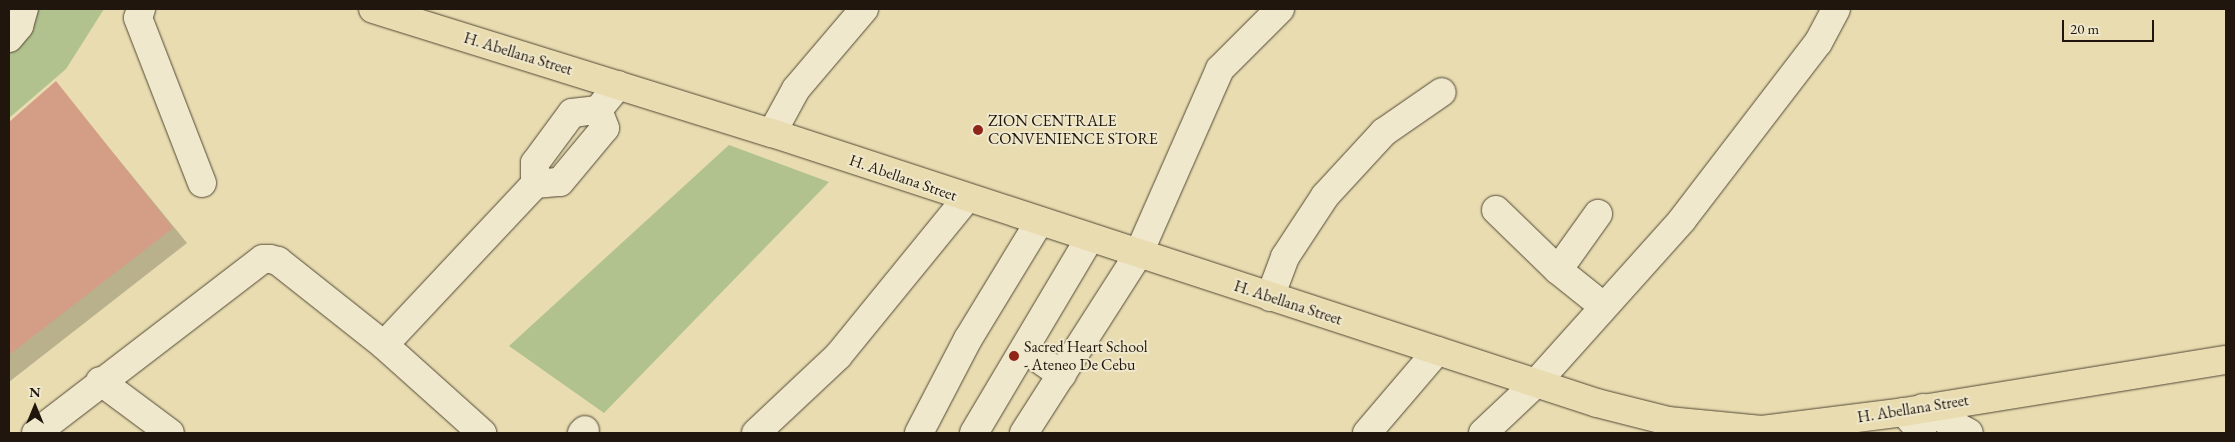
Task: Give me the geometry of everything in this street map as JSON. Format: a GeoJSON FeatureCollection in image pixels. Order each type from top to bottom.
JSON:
{"type":"FeatureCollection","features":[{"type":"Feature","properties":{"kind":"main road","name":"H. Abellana Street"},"geometry":{"type":"LineString","coordinates":[[373,9],[772,133],[966,199],[1437,352],[1668,421],[1762,432],[1916,418],[2226,360]]}},
{"type":"Feature","properties":{"kind":"street"},"geometry":{"type":"LineString","coordinates":[[9,38],[19,26],[24,9]]}},
{"type":"Feature","properties":{"kind":"street"},"geometry":{"type":"LineString","coordinates":[[141,9],[138,18],[202,183]]}},
{"type":"Feature","properties":{"kind":"street"},"geometry":{"type":"LineString","coordinates":[[772,133],[796,89],[864,9]]}},
{"type":"Feature","properties":{"kind":"street"},"geometry":{"type":"LineString","coordinates":[[1024,433],[1138,255],[1220,69],[1280,9]]}},
{"type":"Feature","properties":{"kind":"street"},"geometry":{"type":"LineString","coordinates":[[1483,433],[1536,383],[1682,220],[1818,43],[1836,9]]}},
{"type":"Feature","properties":{"kind":"street"},"geometry":{"type":"LineString","coordinates":[[384,345],[534,184],[560,182],[605,128],[598,110],[618,85]]}},
{"type":"Feature","properties":{"kind":"street"},"geometry":{"type":"LineString","coordinates":[[1270,298],[1285,257],[1325,196],[1384,132],[1442,92]]}},
{"type":"Feature","properties":{"kind":"street"},"geometry":{"type":"LineString","coordinates":[[756,433],[838,356],[966,199]]}},
{"type":"Feature","properties":{"kind":"street"},"geometry":{"type":"LineString","coordinates":[[1496,210],[1558,270],[1603,306]]}},
{"type":"Feature","properties":{"kind":"street"},"geometry":{"type":"LineString","coordinates":[[1558,270],[1598,214]]}},
{"type":"Feature","properties":{"kind":"street"},"geometry":{"type":"LineString","coordinates":[[918,433],[968,339],[1039,222]]}},
{"type":"Feature","properties":{"kind":"street"},"geometry":{"type":"LineString","coordinates":[[974,433],[1088,239]]}},
{"type":"Feature","properties":{"kind":"street"},"geometry":{"type":"LineString","coordinates":[[36,433],[100,381],[263,259],[278,262],[384,345],[482,433]]}},
{"type":"Feature","properties":{"kind":"street"},"geometry":{"type":"LineString","coordinates":[[1025,349],[1062,375]]}},
{"type":"Feature","properties":{"kind":"street"},"geometry":{"type":"LineString","coordinates":[[1367,433],[1437,352]]}},
{"type":"Feature","properties":{"kind":"street"},"geometry":{"type":"LineString","coordinates":[[100,381],[170,433]]}},
{"type":"Feature","properties":{"kind":"street"},"geometry":{"type":"LineString","coordinates":[[1916,418],[1969,433]]}},
{"type":"Feature","properties":{"kind":"green space"},"geometry":{"type":"Polygon","coordinates":[[[9,9],[104,9],[66,69],[9,118],[9,9]]]}},
{"type":"Feature","properties":{"kind":"green space"},"geometry":{"type":"Polygon","coordinates":[[[729,145],[829,182],[604,413],[509,346],[729,145]]]}},
{"type":"Feature","properties":{"kind":"building"},"geometry":{"type":"Polygon","coordinates":[[[56,81],[173,228],[9,355],[9,122],[56,81]]]}},
{"type":"Feature","properties":{"kind":"place","name":"ZION CENTRALE CONVENIENCE STORE"},"geometry":{"type":"Point","coordinates":[978,130]}},
{"type":"Feature","properties":{"kind":"place","name":"Sacred Heart School - Ateneo De Cebu"},"geometry":{"type":"Point","coordinates":[1014,356]}}]}
